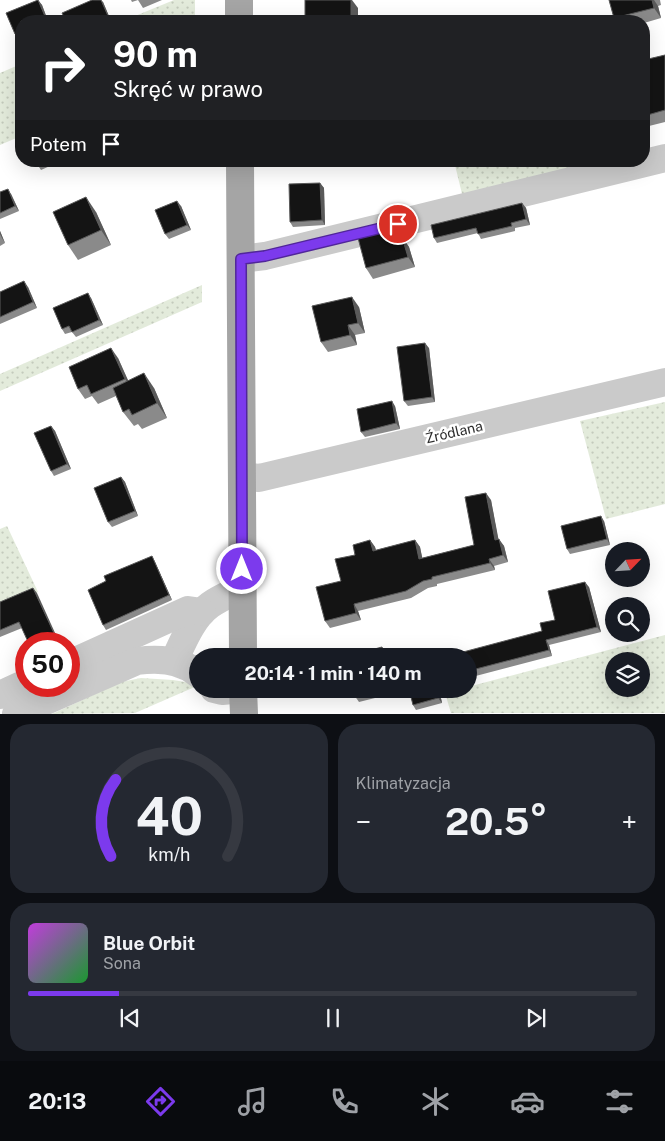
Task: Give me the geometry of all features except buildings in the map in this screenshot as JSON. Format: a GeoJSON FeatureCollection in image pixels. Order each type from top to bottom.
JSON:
{"type":"FeatureCollection","features":[{"type":"Feature","properties":{"kind":"main road"},"geometry":{"type":"LineString","coordinates":[[239,0],[239,15]]}},
{"type":"Feature","properties":{"kind":"main road"},"geometry":{"type":"LineString","coordinates":[[240,167],[243,648]]}},
{"type":"Feature","properties":{"kind":"main road"},"geometry":{"type":"LineString","coordinates":[[243,698],[244,714]]}},
{"type":"Feature","properties":{"kind":"street"},"geometry":{"type":"LineString","coordinates":[[650,162],[665,158]]}},
{"type":"Feature","properties":{"kind":"street"},"geometry":{"type":"LineString","coordinates":[[241,259],[265,256],[628,167]]}},
{"type":"Feature","properties":{"kind":"street","name":"Źródlana"},"geometry":{"type":"LineString","coordinates":[[243,476],[259,478],[665,382]]}},
{"type":"Feature","properties":{"kind":"street"},"geometry":{"type":"LineString","coordinates":[[174,661],[186,634],[202,612],[211,604],[242,588]]}},
{"type":"Feature","properties":{"kind":"street"},"geometry":{"type":"LineString","coordinates":[[80,659],[188,610],[202,612]]}},
{"type":"Feature","properties":{"kind":"street"},"geometry":{"type":"LineString","coordinates":[[16,714],[137,661],[155,659],[174,661],[189,669]]}},
{"type":"Feature","properties":{"kind":"street"},"geometry":{"type":"LineString","coordinates":[[0,695],[15,688]]}},
{"type":"Feature","properties":{"kind":"green space"},"geometry":{"type":"Polygon","coordinates":[[[174,0],[195,0],[195,15],[138,15],[174,0]]]}},
{"type":"Feature","properties":{"kind":"green space"},"geometry":{"type":"Polygon","coordinates":[[[15,67],[15,139],[0,145],[0,73],[15,67]]]}},
{"type":"Feature","properties":{"kind":"green space"},"geometry":{"type":"Polygon","coordinates":[[[455,167],[585,167],[463,198],[455,167]]]}},
{"type":"Feature","properties":{"kind":"green space"},"geometry":{"type":"Polygon","coordinates":[[[202,285],[202,302],[0,391],[0,374],[202,285]]]}},
{"type":"Feature","properties":{"kind":"green space"},"geometry":{"type":"Polygon","coordinates":[[[665,402],[665,504],[606,519],[580,421],[665,402]]]}},
{"type":"Feature","properties":{"kind":"green space"},"geometry":{"type":"Polygon","coordinates":[[[7,526],[38,592],[0,609],[0,529],[7,526]]]}},
{"type":"Feature","properties":{"kind":"green space"},"geometry":{"type":"Polygon","coordinates":[[[665,635],[665,713],[451,713],[446,698],[477,698],[477,685],[638,642],[650,642],[650,639],[665,635]]]}},
{"type":"Feature","properties":{"kind":"green space"},"geometry":{"type":"Polygon","coordinates":[[[141,678],[173,680],[189,683],[189,689],[135,713],[52,714],[121,682],[141,678]]]}},
{"type":"Feature","properties":{"kind":"route"},"geometry":{"type":"LineString","coordinates":[[242,569],[241,259],[265,256],[398,224]]}}]}
